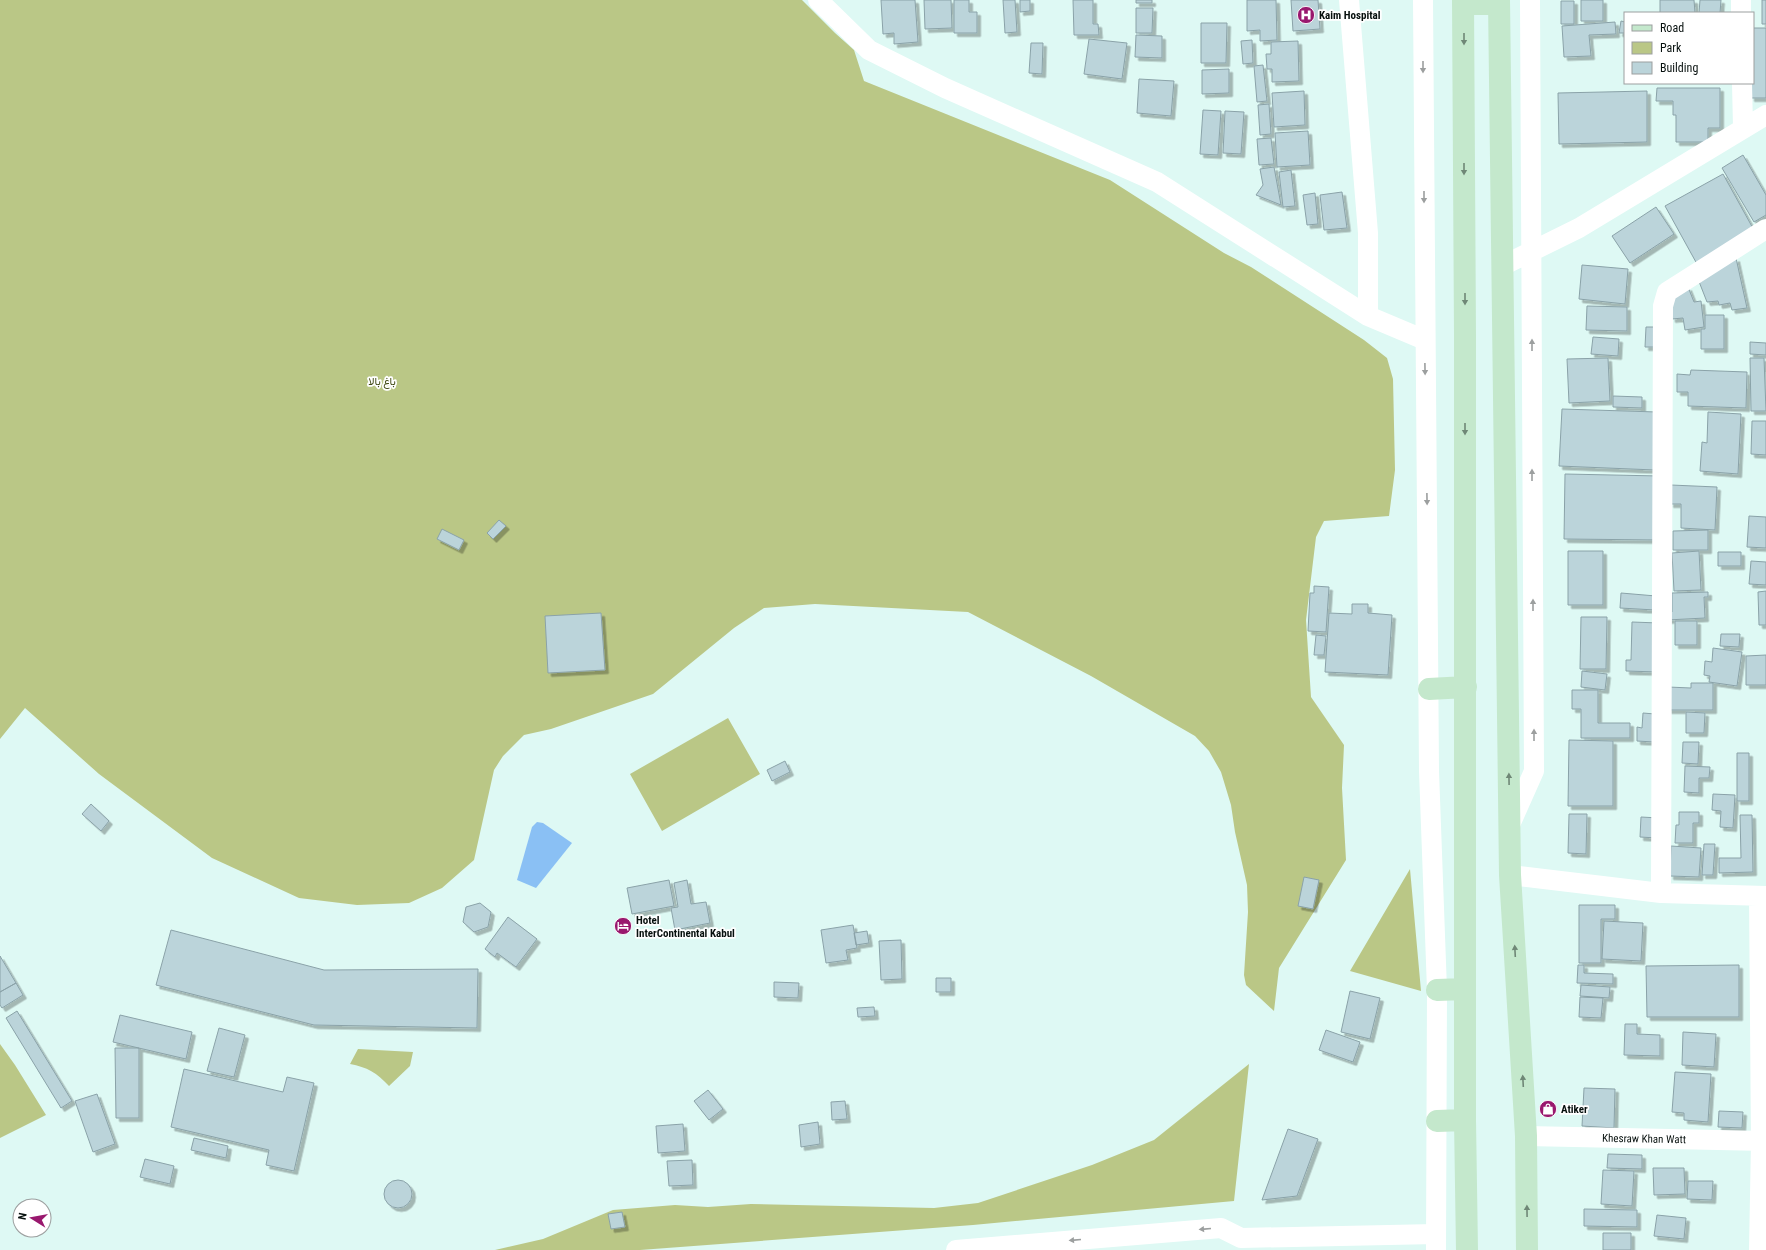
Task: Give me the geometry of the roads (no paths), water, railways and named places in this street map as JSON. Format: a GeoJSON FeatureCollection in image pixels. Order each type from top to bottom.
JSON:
{"type":"FeatureCollection","features":[{"type":"Feature","properties":{"kind":"main road"},"geometry":{"type":"LineString","coordinates":[[1467,1250],[1465,1120],[1466,687],[1463,2],[1499,2],[1504,265],[1510,876],[1526,1136],[1527,1250]]}},
{"type":"Feature","properties":{"kind":"main road"},"geometry":{"type":"LineString","coordinates":[[1429,689],[1466,687]]}},
{"type":"Feature","properties":{"kind":"main road"},"geometry":{"type":"LineString","coordinates":[[1437,990],[1465,989]]}},
{"type":"Feature","properties":{"kind":"main road"},"geometry":{"type":"LineString","coordinates":[[1437,1122],[1465,1120]]}},
{"type":"Feature","properties":{"kind":"street"},"geometry":{"type":"LineString","coordinates":[[818,0],[869,50],[945,88],[1157,182],[1368,316],[1425,340]]}},
{"type":"Feature","properties":{"kind":"street"},"geometry":{"type":"LineString","coordinates":[[1349,0],[1368,233],[1368,316]]}},
{"type":"Feature","properties":{"kind":"street"},"geometry":{"type":"LineString","coordinates":[[956,1250],[1221,1228],[1235,1244],[1436,1242],[1437,990],[1431,834],[1425,340],[1423,0]]}},
{"type":"Feature","properties":{"kind":"street"},"geometry":{"type":"LineString","coordinates":[[1510,825],[1534,770],[1530,0]]}},
{"type":"Feature","properties":{"kind":"street"},"geometry":{"type":"LineString","coordinates":[[1741,0],[1741,12]]}},
{"type":"Feature","properties":{"kind":"street"},"geometry":{"type":"LineString","coordinates":[[1742,84],[1743,127]]}},
{"type":"Feature","properties":{"kind":"street"},"geometry":{"type":"LineString","coordinates":[[1504,265],[1579,228],[1743,127],[1766,115]]}},
{"type":"Feature","properties":{"kind":"street"},"geometry":{"type":"LineString","coordinates":[[1661,893],[1664,306],[1667,292],[1766,230]]}},
{"type":"Feature","properties":{"kind":"street"},"geometry":{"type":"LineString","coordinates":[[1510,876],[1661,893],[1762,896],[1764,1141],[1759,1250]]}},
{"type":"Feature","properties":{"kind":"street","name":"Khesraw Khan Watt"},"geometry":{"type":"LineString","coordinates":[[1526,1136],[1764,1141]]}},
{"type":"Feature","properties":{"kind":"water"},"geometry":{"type":"Polygon","coordinates":[[[537,822],[543,823],[572,843],[536,888],[517,880],[532,827],[537,822]]]}},
{"type":"Feature","properties":{"kind":"place","name":"Kaim Hospital"},"geometry":{"type":"Point","coordinates":[1306,15]}},
{"type":"Feature","properties":{"kind":"place","name":"Hotel InterContinental Kabul"},"geometry":{"type":"Point","coordinates":[623,926]}},
{"type":"Feature","properties":{"kind":"place","name":"Atiker"},"geometry":{"type":"Point","coordinates":[1548,1109]}},
{"type":"Feature","properties":{"kind":"park label","name":"باغ بالا"},"geometry":{"type":"Point","coordinates":[382,381]}}]}
